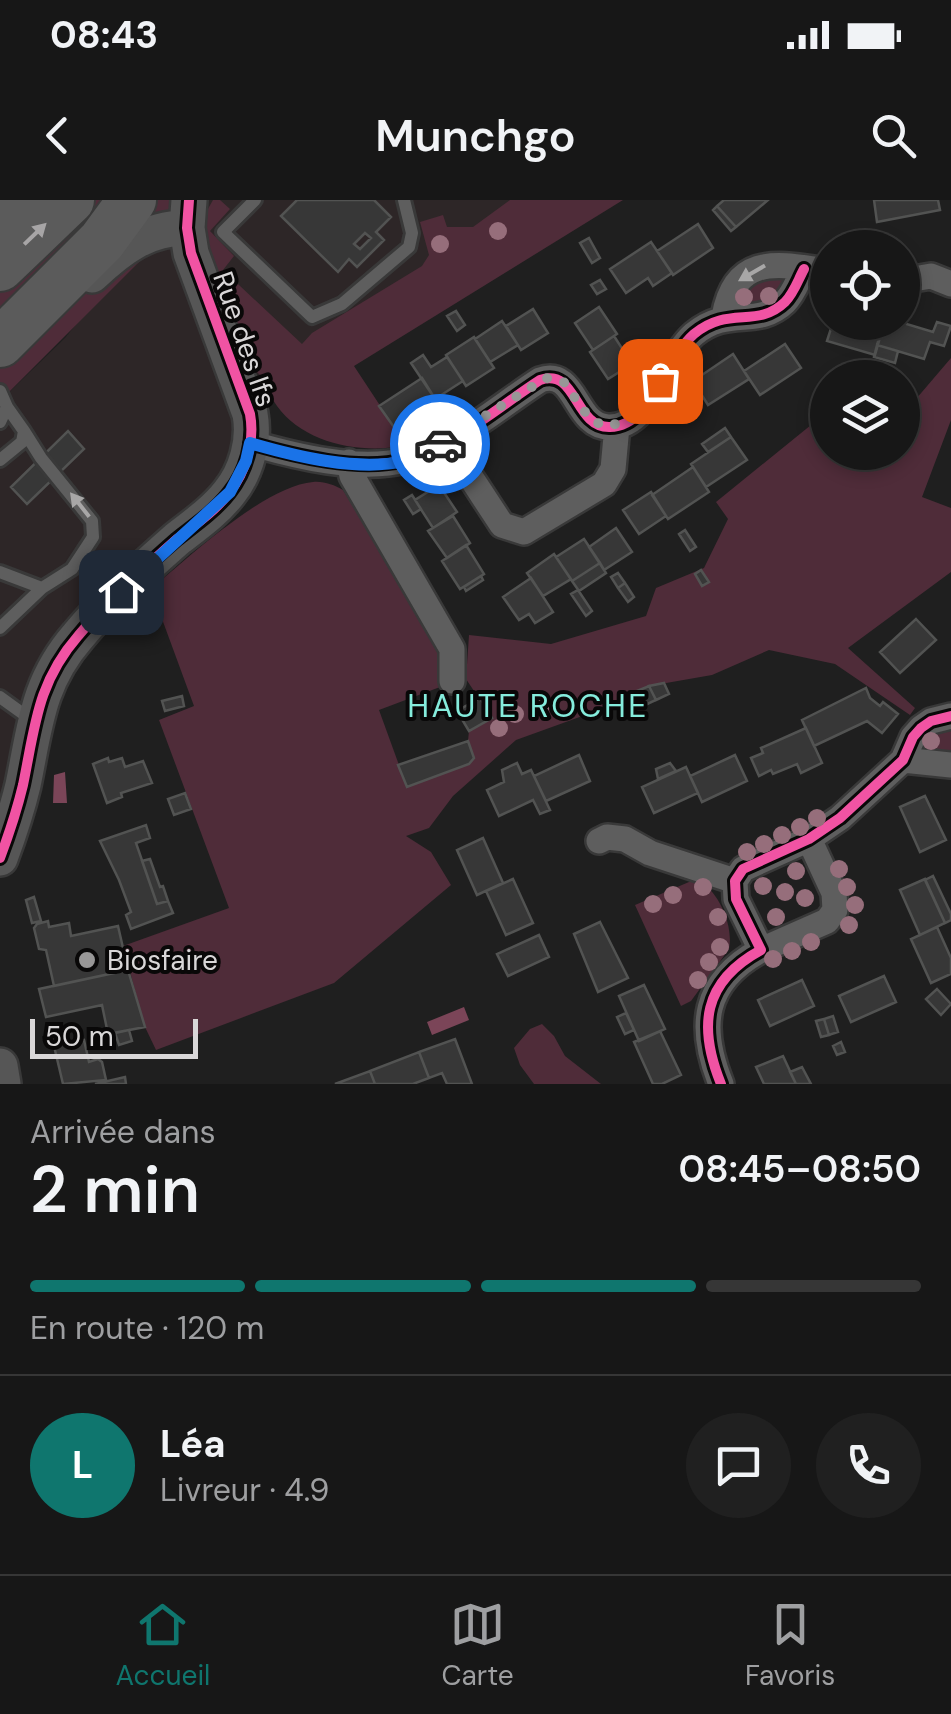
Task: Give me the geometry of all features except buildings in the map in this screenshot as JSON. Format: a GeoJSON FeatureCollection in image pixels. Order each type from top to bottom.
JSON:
{"type":"FeatureCollection","features":[{"type":"Feature","properties":{"kind":"highway"},"geometry":{"type":"LineString","coordinates":[[0,219],[20,200]]}},
{"type":"Feature","properties":{"kind":"highway"},"geometry":{"type":"LineString","coordinates":[[0,267],[70,200]]}},
{"type":"Feature","properties":{"kind":"highway"},"geometry":{"type":"LineString","coordinates":[[0,343],[102,242],[132,200]]}},
{"type":"Feature","properties":{"kind":"street"},"geometry":{"type":"LineString","coordinates":[[0,362],[124,247],[188,214]]}},
{"type":"Feature","properties":{"kind":"street","name":"Rue des Ifs"},"geometry":{"type":"LineString","coordinates":[[0,858],[22,789],[34,717],[52,674],[71,644],[147,566],[230,492],[246,461],[250,414],[192,253],[188,214]]}},
{"type":"Feature","properties":{"kind":"street"},"geometry":{"type":"LineString","coordinates":[[724,317],[735,284],[752,270],[779,264],[810,269]]}},
{"type":"Feature","properties":{"kind":"street"},"geometry":{"type":"LineString","coordinates":[[250,443],[307,458],[348,462],[405,460],[447,441],[540,380],[551,377],[563,381],[590,419],[606,427],[616,426],[642,412],[674,358],[694,335],[724,317],[753,317],[774,310],[810,276]]}},
{"type":"Feature","properties":{"kind":"street"},"geometry":{"type":"LineString","coordinates":[[920,278],[931,276],[951,284]]}},
{"type":"Feature","properties":{"kind":"street"},"geometry":{"type":"LineString","coordinates":[[447,441],[502,525],[524,532],[604,484],[613,469],[616,426]]}},
{"type":"Feature","properties":{"kind":"street"},"geometry":{"type":"LineString","coordinates":[[348,462],[352,476],[452,649],[452,680]]}},
{"type":"Feature","properties":{"kind":"street"},"geometry":{"type":"LineString","coordinates":[[761,950],[736,899],[735,881],[749,864],[809,839],[857,804],[904,760],[912,737],[921,728],[951,716]]}},
{"type":"Feature","properties":{"kind":"street"},"geometry":{"type":"LineString","coordinates":[[904,760],[951,765]]}},
{"type":"Feature","properties":{"kind":"street"},"geometry":{"type":"LineString","coordinates":[[599,841],[607,837],[626,839],[650,852],[735,881]]}},
{"type":"Feature","properties":{"kind":"street"},"geometry":{"type":"LineString","coordinates":[[722,1084],[708,1046],[706,1028],[712,1002],[731,971],[761,950],[826,921],[834,910],[834,893],[809,839]]}},
{"type":"Feature","properties":{"kind":"street"},"geometry":{"type":"LineString","coordinates":[[0,1066],[3,1084]]}},
{"type":"Feature","properties":{"kind":"lane"},"geometry":{"type":"LineString","coordinates":[[255,200],[223,232],[312,317],[342,304],[409,247],[412,233],[404,200]]}},
{"type":"Feature","properties":{"kind":"lane"},"geometry":{"type":"LineString","coordinates":[[0,391],[6,407],[40,458],[92,520],[93,537],[72,570],[42,588],[0,628]]}},
{"type":"Feature","properties":{"kind":"lane"},"geometry":{"type":"LineString","coordinates":[[0,422],[6,407]]}},
{"type":"Feature","properties":{"kind":"lane"},"geometry":{"type":"LineString","coordinates":[[0,460],[22,442],[24,430]]}},
{"type":"Feature","properties":{"kind":"lane"},"geometry":{"type":"LineString","coordinates":[[0,572],[42,588]]}},
{"type":"Feature","properties":{"kind":"lane"},"geometry":{"type":"LineString","coordinates":[[0,697],[22,714],[34,717]]}},
{"type":"Feature","properties":{"kind":"shaded area"},"geometry":{"type":"Polygon","coordinates":[[[0,200],[177,200],[142,259],[0,401],[0,200]]]}},
{"type":"Feature","properties":{"kind":"shaded area"},"geometry":{"type":"Polygon","coordinates":[[[177,200],[569,200],[240,406],[230,479],[88,616],[0,858],[0,401],[65,338],[177,200]]]}},
{"type":"Feature","properties":{"kind":"shaded area"},"geometry":{"type":"Polygon","coordinates":[[[213,200],[220,200],[230,209],[210,231],[234,256],[223,270],[302,344],[312,333],[422,266],[429,255],[420,222],[443,215],[447,227],[473,227],[510,200],[623,200],[354,366],[406,445],[372,448],[319,438],[289,419],[274,402],[257,372],[206,247],[204,216],[213,200]]]}},
{"type":"Feature","properties":{"kind":"shaded area"},"geometry":{"type":"Polygon","coordinates":[[[788,273],[779,298],[741,309],[735,296],[746,281],[788,273]]]}},
{"type":"Feature","properties":{"kind":"shaded area"},"geometry":{"type":"Polygon","coordinates":[[[951,358],[951,420],[922,497],[951,508],[951,572],[848,648],[915,708],[910,715],[835,664],[769,650],[712,675],[649,686],[516,740],[453,796],[429,828],[406,836],[431,852],[451,885],[334,983],[156,1050],[145,1027],[123,946],[229,908],[159,720],[194,706],[151,589],[228,525],[273,496],[313,482],[343,490],[432,634],[448,684],[379,710],[407,787],[469,764],[474,758],[469,731],[492,718],[466,679],[469,635],[551,644],[646,616],[656,588],[704,568],[728,519],[716,502],[810,426],[810,470],[920,470],[920,394],[951,358]]]}},
{"type":"Feature","properties":{"kind":"shaded area"},"geometry":{"type":"Polygon","coordinates":[[[951,721],[951,758],[919,749],[920,741],[951,721]]]}},
{"type":"Feature","properties":{"kind":"shaded area"},"geometry":{"type":"Polygon","coordinates":[[[65,772],[67,803],[53,803],[54,775],[65,772]]]}},
{"type":"Feature","properties":{"kind":"shaded area"},"geometry":{"type":"Polygon","coordinates":[[[696,879],[711,891],[723,909],[729,949],[691,1001],[681,1006],[635,905],[696,879]]]}},
{"type":"Feature","properties":{"kind":"shaded area"},"geometry":{"type":"Polygon","coordinates":[[[464,1007],[469,1020],[432,1035],[427,1022],[464,1007]]]}},
{"type":"Feature","properties":{"kind":"shaded area"},"geometry":{"type":"Polygon","coordinates":[[[542,1024],[565,1056],[601,1084],[534,1084],[520,1065],[514,1048],[530,1029],[542,1024]]]}},
{"type":"Feature","properties":{"kind":"cycle path"},"geometry":{"type":"LineString","coordinates":[[0,858],[21,794],[40,706],[64,654],[126,586],[223,500],[235,485],[248,456],[250,414],[191,253],[187,228],[189,200]]}},
{"type":"Feature","properties":{"kind":"cycle path"},"geometry":{"type":"LineString","coordinates":[[250,443],[348,463],[405,460],[440,446],[540,380],[552,378],[569,389],[589,418],[598,424],[624,424],[647,405],[694,334],[719,321],[774,310],[788,298],[804,269]]}},
{"type":"Feature","properties":{"kind":"cycle path"},"geometry":{"type":"LineString","coordinates":[[721,1084],[709,1044],[710,1008],[727,976],[761,950],[736,899],[735,881],[743,869],[809,839],[840,818],[903,760],[921,728],[951,716]]}},
{"type":"Feature","properties":{"kind":"way so far"},"geometry":{"type":"LineString","coordinates":[[440,444],[546,378],[563,381],[583,412],[606,427],[626,424],[642,412],[660,381]]}},
{"type":"Feature","properties":{"kind":"place","name":"Biosfaire"},"geometry":{"type":"Point","coordinates":[87,960]}},
{"type":"Feature","properties":{"kind":"district","name":"HAUTE ROCHE"},"geometry":{"type":"Point","coordinates":[528,706]}},
{"type":"Feature","properties":{"kind":"route"},"geometry":{"type":"LineString","coordinates":[[121,592],[218,506],[240,478],[250,443],[307,458],[386,463],[413,458],[440,444]]}}]}
